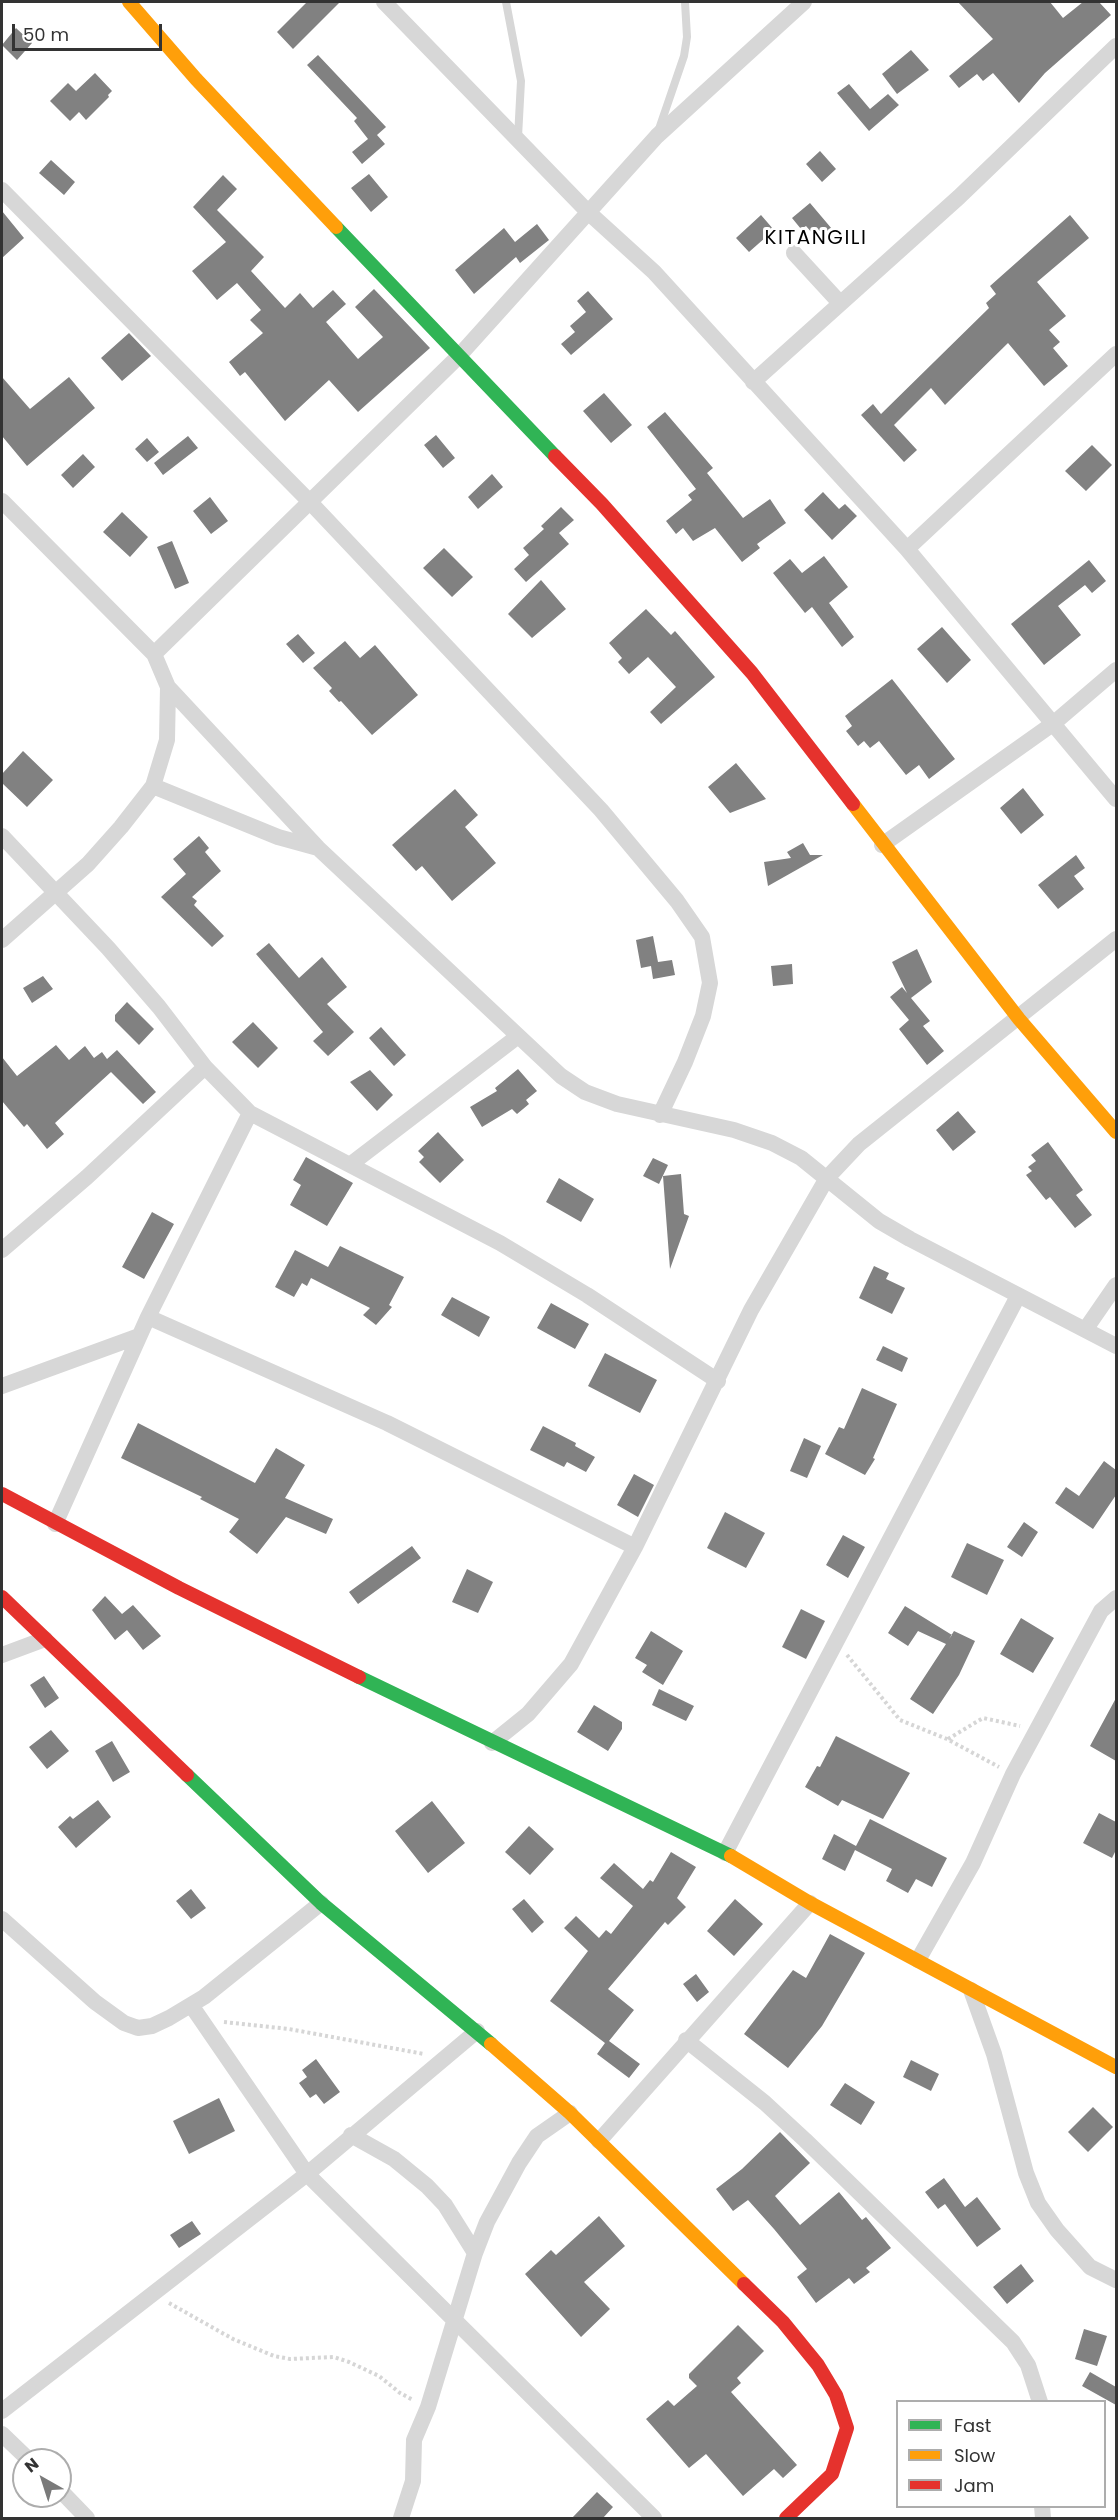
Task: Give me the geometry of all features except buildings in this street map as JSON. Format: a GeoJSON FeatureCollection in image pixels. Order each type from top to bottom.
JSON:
{"type":"FeatureCollection","features":[{"type":"Feature","properties":{"kind":"street"},"geometry":{"type":"LineString","coordinates":[[129,2],[196,79],[458,357],[602,504],[752,673],[882,845],[1019,1019],[1116,1132]]}},
{"type":"Feature","properties":{"kind":"street"},"geometry":{"type":"LineString","coordinates":[[384,2],[518,137],[588,212],[654,272],[907,549],[1116,800]]}},
{"type":"Feature","properties":{"kind":"street"},"geometry":{"type":"LineString","coordinates":[[154,654],[458,357],[657,136],[804,2]]}},
{"type":"Feature","properties":{"kind":"street"},"geometry":{"type":"LineString","coordinates":[[753,382],[959,197],[1116,46]]}},
{"type":"Feature","properties":{"kind":"street"},"geometry":{"type":"LineString","coordinates":[[2,190],[309,501],[601,810],[677,901],[702,937],[710,983],[703,1016],[685,1062],[660,1115]]}},
{"type":"Feature","properties":{"kind":"street"},"geometry":{"type":"LineString","coordinates":[[794,253],[840,303]]}},
{"type":"Feature","properties":{"kind":"street"},"geometry":{"type":"LineString","coordinates":[[907,549],[1116,354]]}},
{"type":"Feature","properties":{"kind":"street"},"geometry":{"type":"LineString","coordinates":[[2,501],[154,654],[168,687],[318,848],[561,1076],[585,1092],[617,1104],[734,1130],[772,1143],[801,1158],[879,1221],[1116,1346]]}},
{"type":"Feature","properties":{"kind":"street"},"geometry":{"type":"LineString","coordinates":[[882,845],[1054,723],[1116,670]]}},
{"type":"Feature","properties":{"kind":"street"},"geometry":{"type":"LineString","coordinates":[[2,940],[108,842],[153,786],[167,740],[168,687]]}},
{"type":"Feature","properties":{"kind":"street"},"geometry":{"type":"LineString","coordinates":[[153,786],[278,837],[318,848]]}},
{"type":"Feature","properties":{"kind":"street"},"geometry":{"type":"LineString","coordinates":[[2,836],[159,1006],[205,1067],[250,1113],[500,1243],[587,1295],[718,1381]]}},
{"type":"Feature","properties":{"kind":"street"},"geometry":{"type":"LineString","coordinates":[[492,1743],[528,1714],[571,1664],[635,1546],[751,1310],[827,1178],[859,1144],[1019,1019],[1116,939]]}},
{"type":"Feature","properties":{"kind":"street"},"geometry":{"type":"LineString","coordinates":[[351,1164],[517,1037]]}},
{"type":"Feature","properties":{"kind":"street"},"geometry":{"type":"LineString","coordinates":[[2,1250],[87,1177],[205,1067]]}},
{"type":"Feature","properties":{"kind":"street"},"geometry":{"type":"LineString","coordinates":[[55,1524],[147,1317],[250,1113]]}},
{"type":"Feature","properties":{"kind":"street"},"geometry":{"type":"LineString","coordinates":[[1085,1330],[1116,1285]]}},
{"type":"Feature","properties":{"kind":"street"},"geometry":{"type":"LineString","coordinates":[[725,1853],[1018,1296]]}},
{"type":"Feature","properties":{"kind":"street"},"geometry":{"type":"LineString","coordinates":[[147,1317],[387,1423],[635,1546]]}},
{"type":"Feature","properties":{"kind":"street"},"geometry":{"type":"LineString","coordinates":[[2,1386],[139,1336]]}},
{"type":"Feature","properties":{"kind":"street"},"geometry":{"type":"LineString","coordinates":[[2,1494],[179,1588],[492,1743],[725,1853],[810,1903],[1116,2067]]}},
{"type":"Feature","properties":{"kind":"street"},"geometry":{"type":"LineString","coordinates":[[2,1597],[321,1903],[477,2031],[570,2113],[783,2322],[818,2365],[836,2395],[847,2428],[841,2453],[832,2474],[786,2518]]}},
{"type":"Feature","properties":{"kind":"street"},"geometry":{"type":"LineString","coordinates":[[918,1960],[973,1863],[1013,1774],[1101,1611],[1116,1599]]}},
{"type":"Feature","properties":{"kind":"street"},"geometry":{"type":"LineString","coordinates":[[2,1655],[45,1639]]}},
{"type":"Feature","properties":{"kind":"street"},"geometry":{"type":"LineString","coordinates":[[2,1919],[95,2002],[131,2026],[152,2026],[195,2012],[321,1903]]}},
{"type":"Feature","properties":{"kind":"street"},"geometry":{"type":"LineString","coordinates":[[599,2141],[686,2040],[810,1903]]}},
{"type":"Feature","properties":{"kind":"street"},"geometry":{"type":"LineString","coordinates":[[971,1990],[994,2054],[1026,2173],[1038,2203],[1057,2229],[1090,2266],[1116,2280]]}},
{"type":"Feature","properties":{"kind":"street"},"geometry":{"type":"LineString","coordinates":[[195,2012],[308,2174],[654,2518]]}},
{"type":"Feature","properties":{"kind":"street"},"geometry":{"type":"LineString","coordinates":[[2,2411],[308,2174],[351,2135],[477,2031]]}},
{"type":"Feature","properties":{"kind":"street"},"geometry":{"type":"LineString","coordinates":[[686,2040],[765,2103],[1013,2342],[1028,2365],[1039,2400]]}},
{"type":"Feature","properties":{"kind":"street"},"geometry":{"type":"LineString","coordinates":[[401,2518],[413,2481],[414,2440],[428,2407],[475,2253],[487,2222],[519,2163],[537,2136],[570,2113]]}},
{"type":"Feature","properties":{"kind":"street"},"geometry":{"type":"LineString","coordinates":[[351,2135],[394,2159],[428,2186],[452,2214],[475,2253]]}},
{"type":"Feature","properties":{"kind":"street"},"geometry":{"type":"LineString","coordinates":[[2,2434],[17,2448]]}},
{"type":"Feature","properties":{"kind":"street"},"geometry":{"type":"LineString","coordinates":[[72,2502],[87,2518]]}},
{"type":"Feature","properties":{"kind":"lane"},"geometry":{"type":"LineString","coordinates":[[506,2],[520,81],[518,137]]}},
{"type":"Feature","properties":{"kind":"lane"},"geometry":{"type":"LineString","coordinates":[[657,136],[684,57],[687,37],[685,2]]}},
{"type":"Feature","properties":{"kind":"path"},"geometry":{"type":"LineString","coordinates":[[836,1643],[869,1680],[894,1714],[908,1724],[947,1739],[1013,1774]]}},
{"type":"Feature","properties":{"kind":"path"},"geometry":{"type":"LineString","coordinates":[[947,1739],[983,1718],[1037,1731]]}},
{"type":"Feature","properties":{"kind":"path"},"geometry":{"type":"LineString","coordinates":[[195,2012],[444,2058]]}},
{"type":"Feature","properties":{"kind":"path"},"geometry":{"type":"LineString","coordinates":[[153,2294],[232,2339],[274,2356],[290,2359],[334,2357],[350,2362],[379,2376],[400,2393],[428,2407]]}},
{"type":"Feature","properties":{"kind":"traffic: fast"},"geometry":{"type":"LineString","coordinates":[[336,227],[555,456]]}},
{"type":"Feature","properties":{"kind":"traffic: fast"},"geometry":{"type":"LineString","coordinates":[[359,1677],[731,1856]]}},
{"type":"Feature","properties":{"kind":"traffic: fast"},"geometry":{"type":"LineString","coordinates":[[187,1775],[321,1903],[491,2044]]}},
{"type":"Feature","properties":{"kind":"traffic: slow"},"geometry":{"type":"LineString","coordinates":[[129,2],[196,79],[336,227]]}},
{"type":"Feature","properties":{"kind":"traffic: slow"},"geometry":{"type":"LineString","coordinates":[[853,804],[1019,1019],[1116,1132]]}},
{"type":"Feature","properties":{"kind":"traffic: slow"},"geometry":{"type":"LineString","coordinates":[[731,1856],[810,1903],[1116,2067]]}},
{"type":"Feature","properties":{"kind":"traffic: slow"},"geometry":{"type":"LineString","coordinates":[[491,2044],[570,2113],[744,2284]]}},
{"type":"Feature","properties":{"kind":"traffic: jam"},"geometry":{"type":"LineString","coordinates":[[555,456],[602,504],[752,673],[853,804]]}},
{"type":"Feature","properties":{"kind":"traffic: jam"},"geometry":{"type":"LineString","coordinates":[[2,1494],[179,1588],[359,1677]]}},
{"type":"Feature","properties":{"kind":"traffic: jam"},"geometry":{"type":"LineString","coordinates":[[2,1597],[187,1775]]}},
{"type":"Feature","properties":{"kind":"traffic: jam"},"geometry":{"type":"LineString","coordinates":[[744,2284],[783,2322],[818,2365],[836,2395],[847,2428],[832,2474],[786,2518]]}},
{"type":"Feature","properties":{"kind":"district","name":"KITANGILI"},"geometry":{"type":"Point","coordinates":[816,239]}}]}
